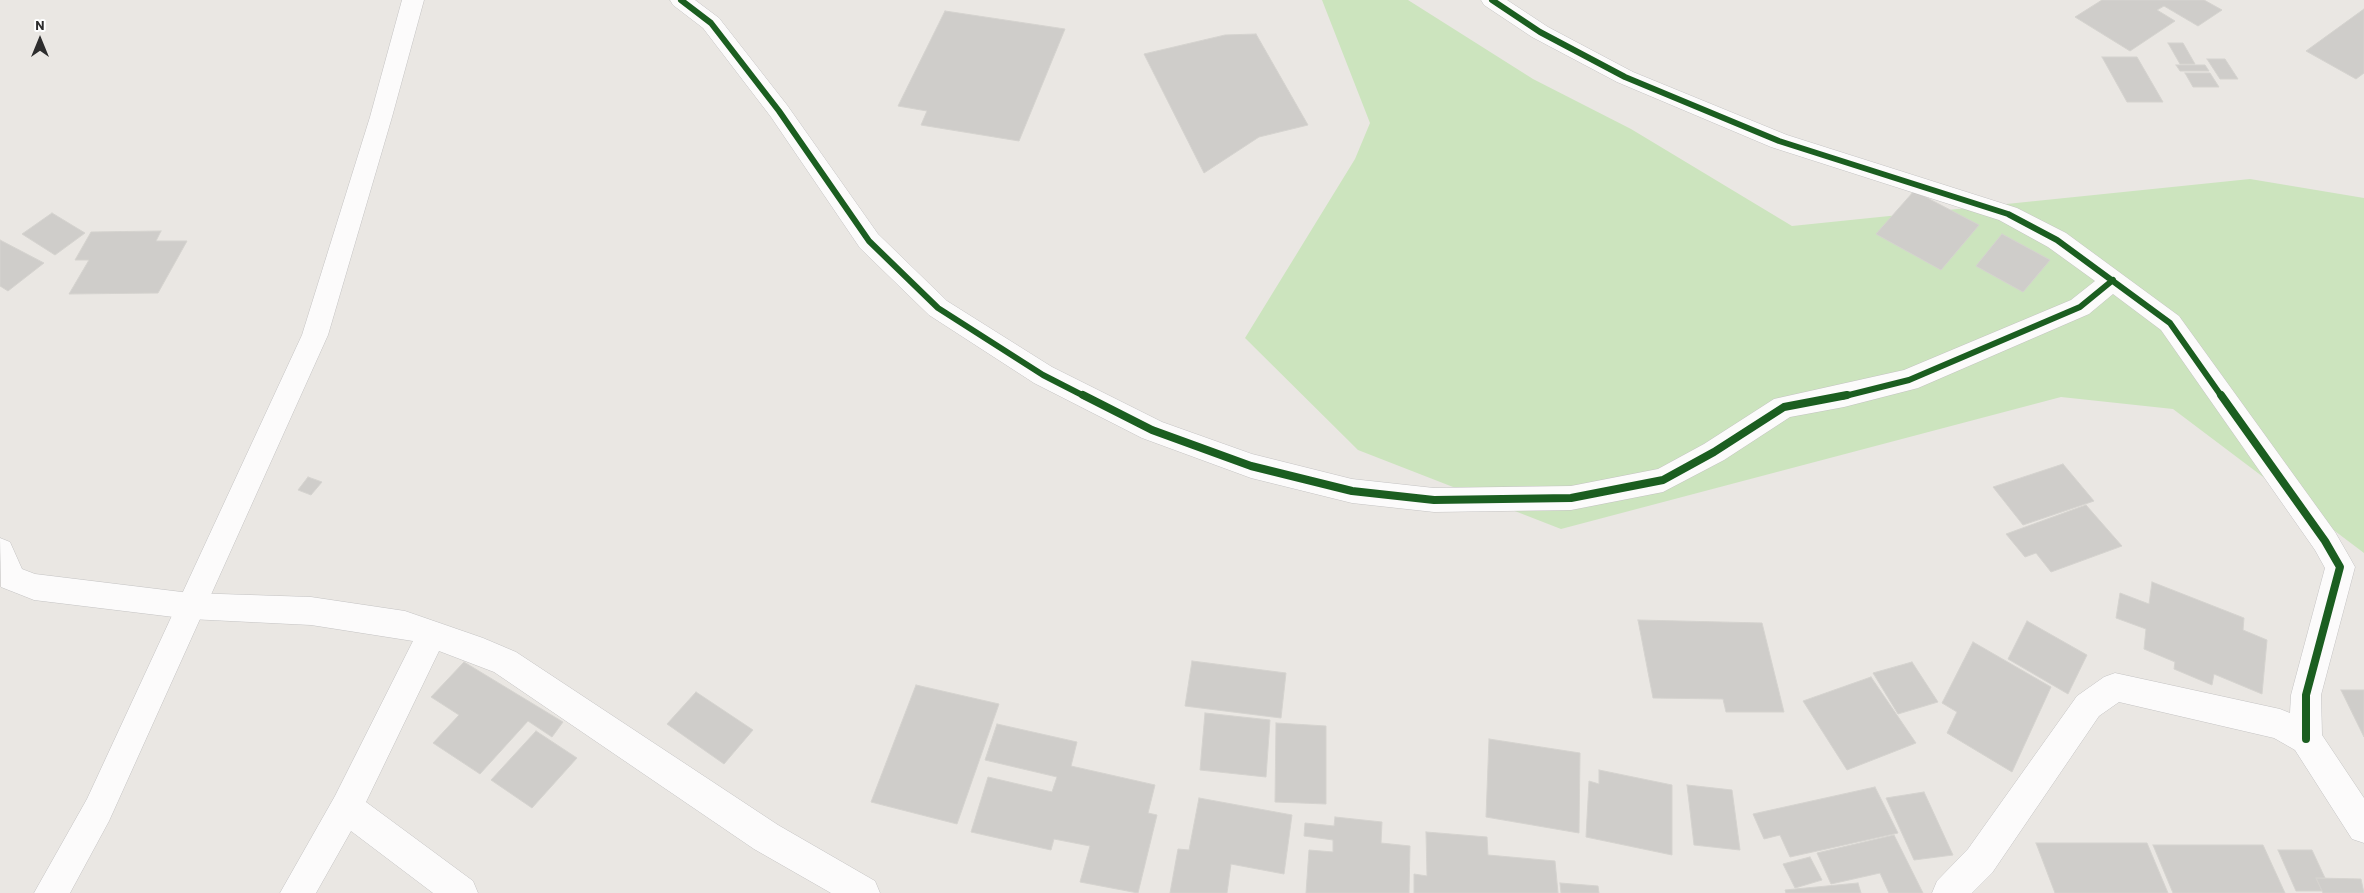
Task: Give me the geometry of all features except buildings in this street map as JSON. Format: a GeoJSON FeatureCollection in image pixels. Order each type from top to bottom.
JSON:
{"type":"FeatureCollection","features":[{"type":"Feature","properties":{"kind":"street"},"geometry":{"type":"LineString","coordinates":[[51,893],[98,810],[315,335],[381,117],[413,0]]}},
{"type":"Feature","properties":{"kind":"street"},"geometry":{"type":"LineString","coordinates":[[681,0],[711,23],[779,111],[869,241],[938,308],[1043,376],[1152,430],[1251,466],[1352,491],[1434,500],[1571,498],[1663,480],[1714,452],[1784,407],[1844,396],[1909,380],[2080,307],[2113,280]]}},
{"type":"Feature","properties":{"kind":"street"},"geometry":{"type":"LineString","coordinates":[[1492,0],[1540,32],[1625,77],[1779,141],[2008,214],[2057,240],[2170,323],[2325,541],[2340,567],[2306,695],[2306,739]]}},
{"type":"Feature","properties":{"kind":"street"},"geometry":{"type":"LineString","coordinates":[[0,551],[11,578],[34,587],[190,606],[311,611],[405,625],[472,648],[505,662],[766,837],[863,893]]}},
{"type":"Feature","properties":{"kind":"street"},"geometry":{"type":"LineString","coordinates":[[297,893],[346,807],[432,634]]}},
{"type":"Feature","properties":{"kind":"street"},"geometry":{"type":"LineString","coordinates":[[1949,893],[1980,861],[2088,706],[2115,688],[2280,724],[2306,739],[2364,828]]}},
{"type":"Feature","properties":{"kind":"street"},"geometry":{"type":"LineString","coordinates":[[346,807],[461,893]]}},
{"type":"Feature","properties":{"kind":"green space"},"geometry":{"type":"Polygon","coordinates":[[[1322,0],[1408,0],[1533,79],[1631,129],[1792,226],[2250,179],[2364,198],[2364,553],[2173,409],[2061,397],[1561,529],[1358,450],[1245,338],[1355,159],[1370,123],[1322,0]]]}},
{"type":"Feature","properties":{"kind":"cycle path"},"geometry":{"type":"LineString","coordinates":[[681,0],[711,23],[779,111],[869,241],[938,308],[1043,375],[1152,430],[1251,466],[1352,491],[1434,500],[1571,498],[1663,480],[1714,452],[1784,407],[1844,396],[1909,380],[2080,307],[2113,280]]}},
{"type":"Feature","properties":{"kind":"cycle path"},"geometry":{"type":"LineString","coordinates":[[1492,0],[1540,32],[1625,77],[1779,141],[2008,214],[2057,240],[2170,323],[2325,541],[2340,567],[2306,695],[2306,739]]}}]}
